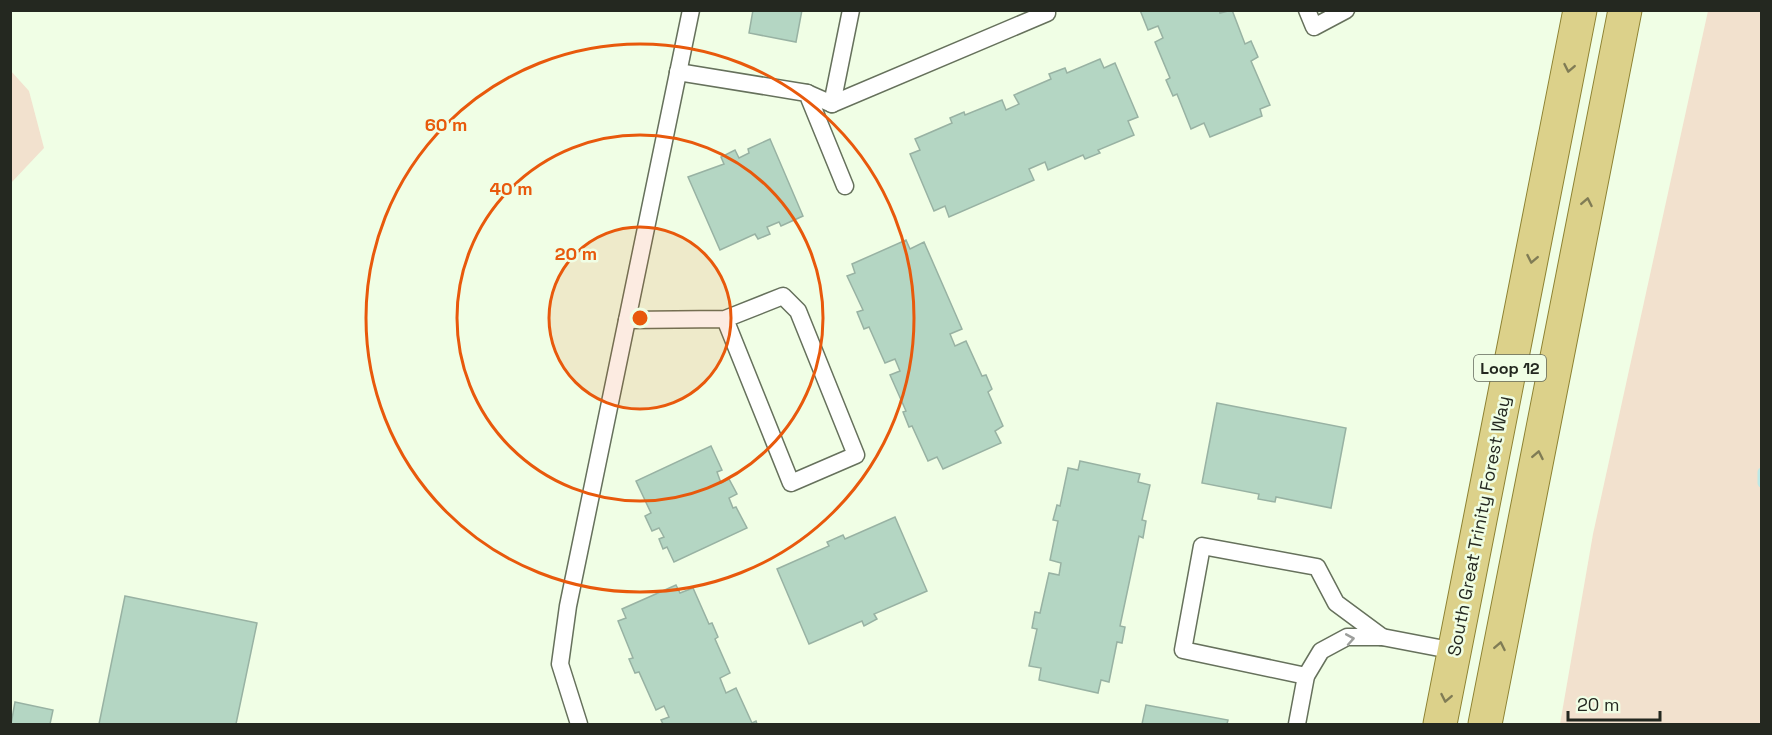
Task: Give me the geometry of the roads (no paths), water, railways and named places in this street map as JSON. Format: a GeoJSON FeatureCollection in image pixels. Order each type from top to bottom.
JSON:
{"type":"FeatureCollection","features":[{"type":"Feature","properties":{"kind":"main road","name":"South Great Trinity Forest Way"},"geometry":{"type":"LineString","coordinates":[[1440,724],[1580,10]]}},
{"type":"Feature","properties":{"kind":"main road","name":"Loop 12"},"geometry":{"type":"LineString","coordinates":[[1485,724],[1625,10]]}},
{"type":"Feature","properties":{"kind":"lane"},"geometry":{"type":"LineString","coordinates":[[579,724],[560,664],[568,606],[691,10]]}},
{"type":"Feature","properties":{"kind":"lane"},"geometry":{"type":"LineString","coordinates":[[832,104],[851,10]]}},
{"type":"Feature","properties":{"kind":"lane"},"geometry":{"type":"LineString","coordinates":[[678,72],[807,93],[832,104],[1047,13],[1046,10]]}},
{"type":"Feature","properties":{"kind":"lane"},"geometry":{"type":"LineString","coordinates":[[1308,10],[1314,27],[1346,10]]}},
{"type":"Feature","properties":{"kind":"lane"},"geometry":{"type":"LineString","coordinates":[[807,93],[845,186]]}},
{"type":"Feature","properties":{"kind":"lane"},"geometry":{"type":"LineString","coordinates":[[627,320],[725,320],[783,296],[798,311],[856,455],[791,483],[725,320]]}},
{"type":"Feature","properties":{"kind":"lane"},"geometry":{"type":"LineString","coordinates":[[1306,676],[1184,650],[1202,546],[1317,567],[1336,603],[1382,637]]}},
{"type":"Feature","properties":{"kind":"lane"},"geometry":{"type":"LineString","coordinates":[[1298,724],[1306,676],[1321,651],[1347,637],[1382,637],[1455,651]]}},
{"type":"Feature","properties":{"kind":"waterway"},"geometry":{"type":"LineString","coordinates":[[1762,472],[1762,483]]}}]}
